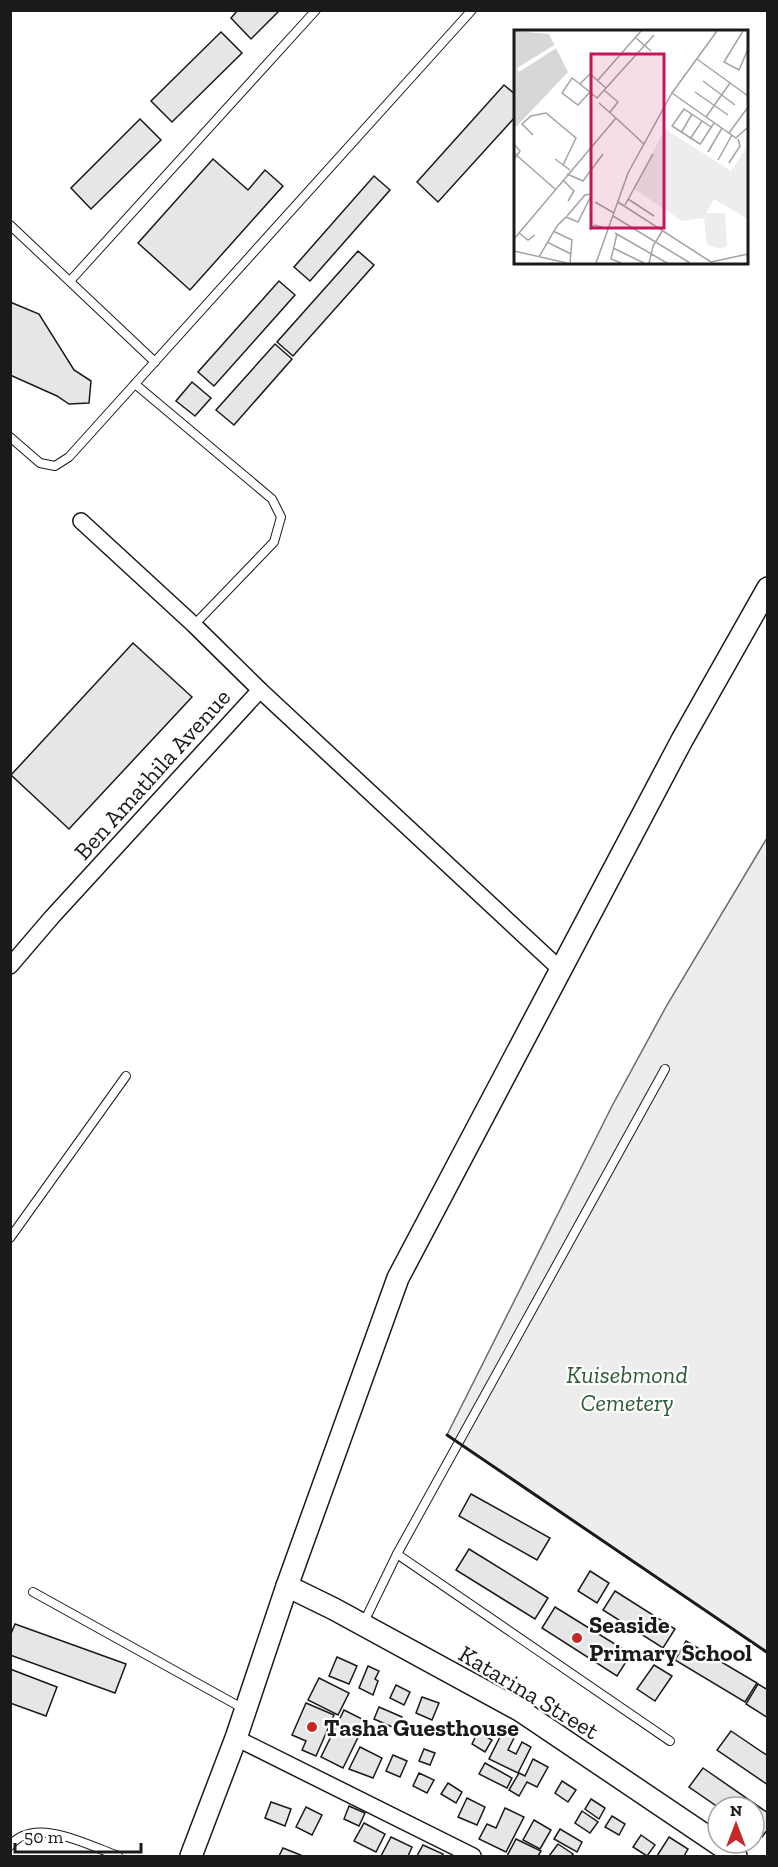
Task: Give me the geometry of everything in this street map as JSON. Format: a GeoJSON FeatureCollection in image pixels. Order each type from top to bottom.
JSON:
{"type":"FeatureCollection","features":[{"type":"Feature","properties":{"kind":"street","name":"Ben Amathila Avenue"},"geometry":{"type":"LineString","coordinates":[[10,966],[260,690],[194,625],[81,521]]}},
{"type":"Feature","properties":{"kind":"street"},"geometry":{"type":"LineString","coordinates":[[191,1857],[236,1738],[286,1586],[398,1278],[682,740],[768,588]]}},
{"type":"Feature","properties":{"kind":"street"},"geometry":{"type":"LineString","coordinates":[[260,690],[561,970]]}},
{"type":"Feature","properties":{"kind":"street","name":"Katarina Street"},"geometry":{"type":"LineString","coordinates":[[286,1586],[334,1609],[521,1711],[736,1857]]}},
{"type":"Feature","properties":{"kind":"street"},"geometry":{"type":"LineString","coordinates":[[236,1738],[473,1857]]}},
{"type":"Feature","properties":{"kind":"lane"},"geometry":{"type":"LineString","coordinates":[[70,281],[316,10]]}},
{"type":"Feature","properties":{"kind":"lane"},"geometry":{"type":"LineString","coordinates":[[10,437],[40,463],[55,466],[69,457],[472,10]]}},
{"type":"Feature","properties":{"kind":"lane"},"geometry":{"type":"LineString","coordinates":[[10,225],[155,362]]}},
{"type":"Feature","properties":{"kind":"lane"},"geometry":{"type":"LineString","coordinates":[[135,384],[272,499],[281,517],[274,542],[194,625]]}},
{"type":"Feature","properties":{"kind":"lane"},"geometry":{"type":"LineString","coordinates":[[362,1625],[397,1554],[666,1069]]}},
{"type":"Feature","properties":{"kind":"lane"},"geometry":{"type":"LineString","coordinates":[[10,1238],[126,1076]]}},
{"type":"Feature","properties":{"kind":"lane"},"geometry":{"type":"LineString","coordinates":[[397,1554],[670,1741]]}},
{"type":"Feature","properties":{"kind":"lane"},"geometry":{"type":"LineString","coordinates":[[33,1592],[246,1710]]}},
{"type":"Feature","properties":{"kind":"lane"},"geometry":{"type":"LineString","coordinates":[[10,1846],[38,1832],[52,1832],[118,1857]]}},
{"type":"Feature","properties":{"kind":"shaded area","name":"Kuisebmond Cemetery"},"geometry":{"type":"Polygon","coordinates":[[[767,838],[767,1653],[447,1435],[612,1106],[667,1005],[767,838]]]}},
{"type":"Feature","properties":{"kind":"building"},"geometry":{"type":"Polygon","coordinates":[[[238,10],[280,10],[251,39],[231,18],[238,10]]]}},
{"type":"Feature","properties":{"kind":"building"},"geometry":{"type":"Polygon","coordinates":[[[221,32],[242,53],[172,122],[151,101],[221,32]]]}},
{"type":"Feature","properties":{"kind":"building"},"geometry":{"type":"Polygon","coordinates":[[[504,85],[514,93],[514,118],[438,202],[417,182],[504,85]]]}},
{"type":"Feature","properties":{"kind":"building"},"geometry":{"type":"Polygon","coordinates":[[[140,119],[161,140],[91,209],[71,188],[140,119]]]}},
{"type":"Feature","properties":{"kind":"building"},"geometry":{"type":"Polygon","coordinates":[[[213,159],[248,190],[265,170],[283,186],[190,290],[138,243],[213,159]]]}},
{"type":"Feature","properties":{"kind":"building"},"geometry":{"type":"Polygon","coordinates":[[[374,176],[390,190],[310,281],[294,267],[374,176]]]}},
{"type":"Feature","properties":{"kind":"building"},"geometry":{"type":"Polygon","coordinates":[[[358,251],[374,265],[293,356],[277,342],[358,251]]]}},
{"type":"Feature","properties":{"kind":"building"},"geometry":{"type":"Polygon","coordinates":[[[279,281],[295,295],[214,386],[198,372],[279,281]]]}},
{"type":"Feature","properties":{"kind":"building"},"geometry":{"type":"Polygon","coordinates":[[[10,302],[39,314],[74,370],[91,381],[89,403],[69,404],[57,396],[10,375],[10,302]]]}},
{"type":"Feature","properties":{"kind":"building"},"geometry":{"type":"Polygon","coordinates":[[[275,344],[292,359],[234,425],[216,410],[275,344]]]}},
{"type":"Feature","properties":{"kind":"building"},"geometry":{"type":"Polygon","coordinates":[[[192,382],[211,398],[195,416],[176,401],[192,382]]]}},
{"type":"Feature","properties":{"kind":"building"},"geometry":{"type":"Polygon","coordinates":[[[133,643],[192,697],[69,829],[11,775],[133,643]]]}},
{"type":"Feature","properties":{"kind":"building"},"geometry":{"type":"Polygon","coordinates":[[[471,1494],[550,1538],[537,1560],[459,1516],[471,1494]]]}},
{"type":"Feature","properties":{"kind":"building"},"geometry":{"type":"Polygon","coordinates":[[[469,1549],[548,1598],[535,1619],[456,1570],[469,1549]]]}},
{"type":"Feature","properties":{"kind":"building"},"geometry":{"type":"Polygon","coordinates":[[[590,1571],[609,1583],[597,1603],[578,1591],[590,1571]]]}},
{"type":"Feature","properties":{"kind":"building"},"geometry":{"type":"Polygon","coordinates":[[[615,1591],[675,1629],[663,1648],[603,1610],[615,1591]]]}},
{"type":"Feature","properties":{"kind":"building"},"geometry":{"type":"Polygon","coordinates":[[[555,1607],[631,1654],[617,1676],[542,1628],[555,1607]]]}},
{"type":"Feature","properties":{"kind":"building"},"geometry":{"type":"Polygon","coordinates":[[[15,1624],[126,1664],[115,1693],[10,1655],[10,1636],[15,1624]]]}},
{"type":"Feature","properties":{"kind":"building"},"geometry":{"type":"Polygon","coordinates":[[[686,1641],[757,1683],[745,1702],[675,1660],[686,1641]]]}},
{"type":"Feature","properties":{"kind":"building"},"geometry":{"type":"Polygon","coordinates":[[[337,1657],[357,1666],[349,1684],[329,1676],[337,1657]]]}},
{"type":"Feature","properties":{"kind":"building"},"geometry":{"type":"Polygon","coordinates":[[[654,1665],[672,1676],[655,1701],[637,1689],[654,1665]]]}},
{"type":"Feature","properties":{"kind":"building"},"geometry":{"type":"Polygon","coordinates":[[[368,1666],[379,1671],[375,1679],[378,1681],[373,1695],[359,1688],[368,1666]]]}},
{"type":"Feature","properties":{"kind":"building"},"geometry":{"type":"Polygon","coordinates":[[[10,1669],[57,1687],[46,1716],[10,1703],[10,1669]]]}},
{"type":"Feature","properties":{"kind":"building"},"geometry":{"type":"Polygon","coordinates":[[[319,1678],[349,1693],[338,1715],[308,1700],[319,1678]]]}},
{"type":"Feature","properties":{"kind":"building"},"geometry":{"type":"Polygon","coordinates":[[[758,1684],[768,1690],[768,1718],[746,1704],[758,1684]]]}},
{"type":"Feature","properties":{"kind":"building"},"geometry":{"type":"Polygon","coordinates":[[[396,1685],[410,1692],[404,1705],[390,1698],[396,1685]]]}},
{"type":"Feature","properties":{"kind":"building"},"geometry":{"type":"Polygon","coordinates":[[[422,1697],[439,1703],[432,1720],[416,1713],[422,1697]]]}},
{"type":"Feature","properties":{"kind":"building"},"geometry":{"type":"Polygon","coordinates":[[[306,1703],[334,1715],[316,1756],[302,1750],[306,1741],[292,1735],[306,1703]]]}},
{"type":"Feature","properties":{"kind":"building"},"geometry":{"type":"Polygon","coordinates":[[[379,1707],[402,1717],[397,1729],[374,1719],[379,1707]]]}},
{"type":"Feature","properties":{"kind":"building"},"geometry":{"type":"Polygon","coordinates":[[[344,1710],[366,1721],[343,1768],[321,1757],[344,1710]]]}},
{"type":"Feature","properties":{"kind":"building"},"geometry":{"type":"Polygon","coordinates":[[[506,1725],[518,1730],[508,1750],[516,1754],[522,1742],[531,1747],[518,1773],[489,1759],[506,1725]]]}},
{"type":"Feature","properties":{"kind":"building"},"geometry":{"type":"Polygon","coordinates":[[[731,1731],[768,1756],[768,1785],[717,1750],[731,1731]]]}},
{"type":"Feature","properties":{"kind":"building"},"geometry":{"type":"Polygon","coordinates":[[[478,1732],[492,1740],[485,1752],[472,1744],[478,1732]]]}},
{"type":"Feature","properties":{"kind":"building"},"geometry":{"type":"Polygon","coordinates":[[[360,1747],[382,1758],[373,1778],[349,1769],[360,1747]]]}},
{"type":"Feature","properties":{"kind":"building"},"geometry":{"type":"Polygon","coordinates":[[[424,1749],[435,1753],[430,1765],[419,1761],[424,1749]]]}},
{"type":"Feature","properties":{"kind":"building"},"geometry":{"type":"Polygon","coordinates":[[[393,1755],[407,1761],[400,1777],[386,1771],[393,1755]]]}},
{"type":"Feature","properties":{"kind":"building"},"geometry":{"type":"Polygon","coordinates":[[[533,1759],[548,1767],[537,1787],[527,1782],[519,1796],[509,1790],[519,1773],[525,1776],[533,1759]]]}},
{"type":"Feature","properties":{"kind":"building"},"geometry":{"type":"Polygon","coordinates":[[[485,1763],[512,1778],[507,1788],[479,1774],[485,1763]]]}},
{"type":"Feature","properties":{"kind":"building"},"geometry":{"type":"Polygon","coordinates":[[[703,1768],[742,1795],[706,1795],[706,1799],[689,1787],[703,1768]]]}},
{"type":"Feature","properties":{"kind":"building"},"geometry":{"type":"Polygon","coordinates":[[[419,1773],[434,1780],[427,1793],[413,1786],[419,1773]]]}},
{"type":"Feature","properties":{"kind":"building"},"geometry":{"type":"Polygon","coordinates":[[[562,1781],[576,1790],[568,1802],[555,1793],[562,1781]]]}},
{"type":"Feature","properties":{"kind":"building"},"geometry":{"type":"Polygon","coordinates":[[[448,1783],[462,1792],[456,1803],[441,1794],[448,1783]]]}},
{"type":"Feature","properties":{"kind":"building"},"geometry":{"type":"Polygon","coordinates":[[[467,1798],[485,1807],[477,1825],[458,1817],[467,1798]]]}},
{"type":"Feature","properties":{"kind":"building"},"geometry":{"type":"Polygon","coordinates":[[[591,1799],[605,1808],[599,1819],[585,1809],[591,1799]]]}},
{"type":"Feature","properties":{"kind":"building"},"geometry":{"type":"Polygon","coordinates":[[[271,1802],[291,1809],[285,1826],[265,1818],[271,1802]]]}},
{"type":"Feature","properties":{"kind":"building"},"geometry":{"type":"Polygon","coordinates":[[[349,1806],[365,1813],[359,1826],[344,1819],[349,1806]]]}},
{"type":"Feature","properties":{"kind":"building"},"geometry":{"type":"Polygon","coordinates":[[[306,1807],[322,1815],[312,1835],[296,1827],[306,1807]]]}},
{"type":"Feature","properties":{"kind":"building"},"geometry":{"type":"Polygon","coordinates":[[[505,1808],[524,1817],[506,1852],[479,1839],[487,1824],[496,1828],[505,1808]]]}},
{"type":"Feature","properties":{"kind":"building"},"geometry":{"type":"Polygon","coordinates":[[[582,1811],[598,1822],[590,1833],[575,1823],[582,1811]]]}},
{"type":"Feature","properties":{"kind":"building"},"geometry":{"type":"Polygon","coordinates":[[[766,1812],[768,1813],[766,1832],[766,1812]]]}},
{"type":"Feature","properties":{"kind":"building"},"geometry":{"type":"Polygon","coordinates":[[[612,1816],[625,1824],[619,1835],[605,1827],[612,1816]]]}},
{"type":"Feature","properties":{"kind":"building"},"geometry":{"type":"Polygon","coordinates":[[[534,1820],[551,1830],[540,1849],[523,1840],[534,1820]]]}},
{"type":"Feature","properties":{"kind":"building"},"geometry":{"type":"Polygon","coordinates":[[[364,1823],[385,1834],[376,1852],[354,1841],[364,1823]]]}},
{"type":"Feature","properties":{"kind":"building"},"geometry":{"type":"Polygon","coordinates":[[[560,1829],[582,1842],[577,1852],[554,1839],[560,1829]]]}},
{"type":"Feature","properties":{"kind":"building"},"geometry":{"type":"Polygon","coordinates":[[[641,1835],[655,1845],[647,1856],[633,1847],[641,1835]]]}},
{"type":"Feature","properties":{"kind":"building"},"geometry":{"type":"Polygon","coordinates":[[[391,1837],[412,1847],[408,1856],[381,1856],[391,1837]]]}},
{"type":"Feature","properties":{"kind":"building"},"geometry":{"type":"Polygon","coordinates":[[[669,1837],[688,1849],[684,1856],[657,1856],[669,1837]]]}},
{"type":"Feature","properties":{"kind":"building"},"geometry":{"type":"Polygon","coordinates":[[[516,1839],[541,1851],[538,1856],[507,1856],[516,1839]]]}},
{"type":"Feature","properties":{"kind":"building"},"geometry":{"type":"Polygon","coordinates":[[[558,1844],[573,1854],[571,1856],[549,1856],[558,1844]]]}},
{"type":"Feature","properties":{"kind":"building"},"geometry":{"type":"Polygon","coordinates":[[[423,1845],[443,1854],[442,1856],[417,1856],[423,1845]]]}},
{"type":"Feature","properties":{"kind":"building"},"geometry":{"type":"Polygon","coordinates":[[[283,1848],[303,1856],[279,1856],[283,1848]]]}},
{"type":"Feature","properties":{"kind":"wall"},"geometry":{"type":"LineString","coordinates":[[447,1435],[768,1653]]}},
{"type":"Feature","properties":{"kind":"place","name":"Seaside Primary School"},"geometry":{"type":"Point","coordinates":[577,1638]}},
{"type":"Feature","properties":{"kind":"place","name":"Tasha Guesthouse"},"geometry":{"type":"Point","coordinates":[312,1727]}}]}
